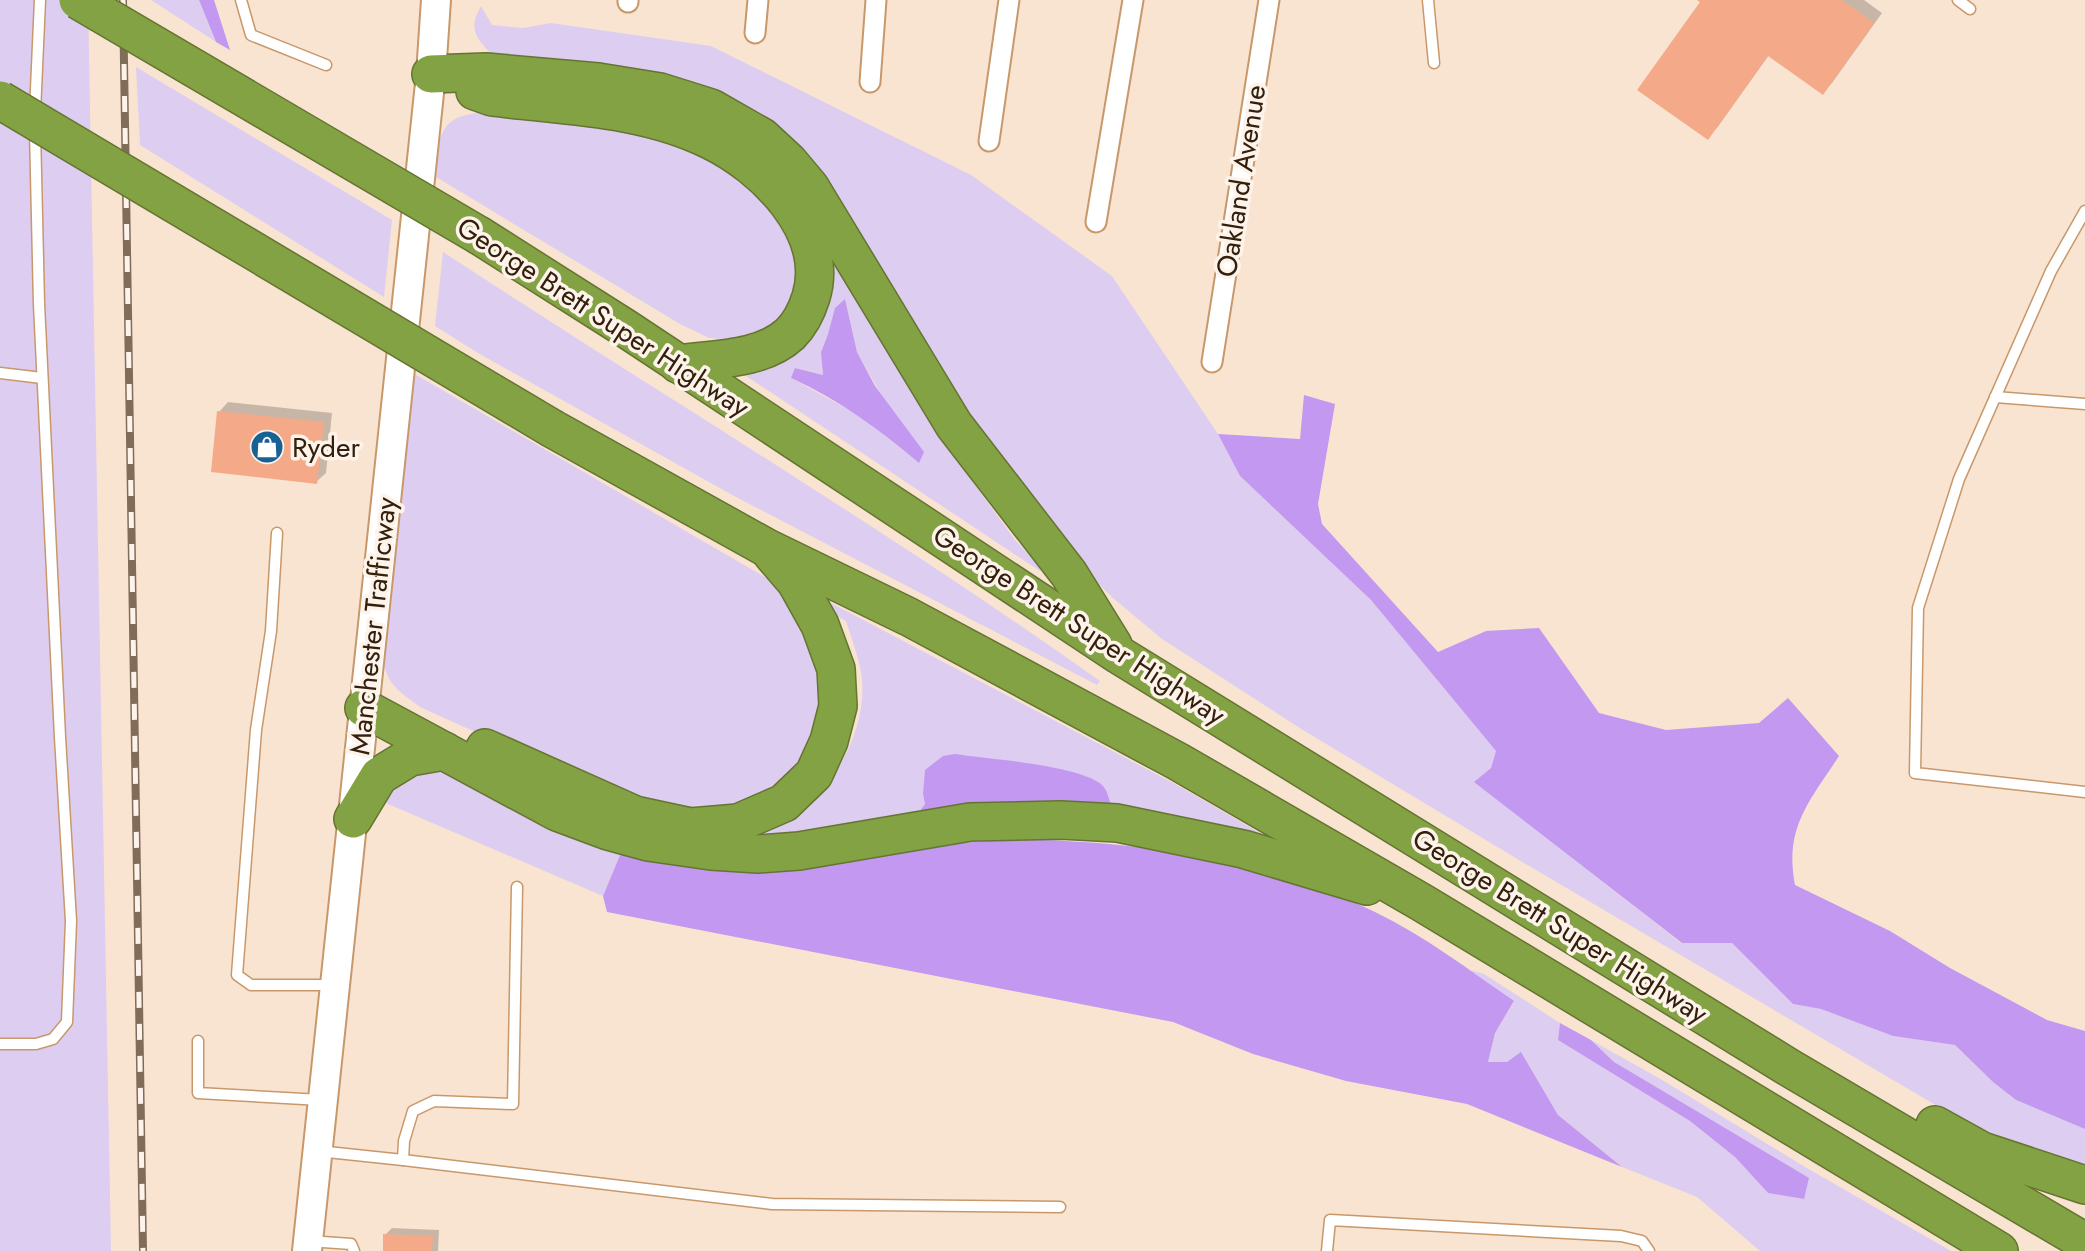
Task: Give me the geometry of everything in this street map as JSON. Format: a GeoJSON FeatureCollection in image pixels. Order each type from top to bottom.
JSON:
{"type":"FeatureCollection","features":[{"type":"Feature","properties":{"kind":"highway","name":"George Brett Super Highway"},"geometry":{"type":"LineString","coordinates":[[78,0],[480,236],[1119,655],[1788,1067],[2085,1242]]}},
{"type":"Feature","properties":{"kind":"highway"},"geometry":{"type":"LineString","coordinates":[[431,74],[486,72],[598,82],[660,92],[711,108],[762,136],[810,187],[954,425],[1069,574],[1119,655]]}},
{"type":"Feature","properties":{"kind":"highway"},"geometry":{"type":"LineString","coordinates":[[431,74],[492,97],[643,116],[680,126],[745,160],[786,201],[806,231],[815,259],[815,283],[806,310],[789,334],[760,352],[678,364]]}},
{"type":"Feature","properties":{"kind":"highway","name":"George Brett Super Highway"},"geometry":{"type":"LineString","coordinates":[[0,100],[553,429],[767,548],[909,617],[1165,754],[1421,902],[1999,1251]]}},
{"type":"Feature","properties":{"kind":"highway"},"geometry":{"type":"LineString","coordinates":[[364,708],[432,724],[635,815],[691,827],[738,823],[784,803],[814,775],[830,741],[838,706],[836,669],[820,625],[796,582],[767,548]]}},
{"type":"Feature","properties":{"kind":"highway"},"geometry":{"type":"LineString","coordinates":[[364,708],[557,812],[648,842],[710,851],[758,853],[799,851],[970,822],[1061,820],[1117,823],[1243,849],[1421,902]]}},
{"type":"Feature","properties":{"kind":"highway"},"geometry":{"type":"LineString","coordinates":[[352,819],[379,776],[410,757],[444,751]]}},
{"type":"Feature","properties":{"kind":"highway"},"geometry":{"type":"LineString","coordinates":[[1788,1067],[1866,1090],[1982,1151],[2085,1185]]}},
{"type":"Feature","properties":{"kind":"main road","name":"Manchester Trafficway"},"geometry":{"type":"LineString","coordinates":[[308,1246],[431,74],[436,0]]}},
{"type":"Feature","properties":{"kind":"street"},"geometry":{"type":"LineString","coordinates":[[755,33],[758,0]]}},
{"type":"Feature","properties":{"kind":"street"},"geometry":{"type":"LineString","coordinates":[[870,82],[876,0]]}},
{"type":"Feature","properties":{"kind":"street"},"geometry":{"type":"LineString","coordinates":[[989,141],[1009,0]]}},
{"type":"Feature","properties":{"kind":"street"},"geometry":{"type":"LineString","coordinates":[[1096,222],[1133,0]]}},
{"type":"Feature","properties":{"kind":"street","name":"Oakland Avenue"},"geometry":{"type":"LineString","coordinates":[[1212,362],[1269,0]]}},
{"type":"Feature","properties":{"kind":"lane"},"geometry":{"type":"LineString","coordinates":[[0,1044],[36,1044],[54,1039],[67,1022],[71,921],[42,378],[34,120],[40,0]]}},
{"type":"Feature","properties":{"kind":"lane"},"geometry":{"type":"LineString","coordinates":[[241,0],[251,35],[326,65]]}},
{"type":"Feature","properties":{"kind":"lane"},"geometry":{"type":"LineString","coordinates":[[1428,0],[1434,63]]}},
{"type":"Feature","properties":{"kind":"lane"},"geometry":{"type":"LineString","coordinates":[[1958,0],[1969,9]]}},
{"type":"Feature","properties":{"kind":"lane"},"geometry":{"type":"LineString","coordinates":[[2085,211],[2051,271],[1959,479],[1918,608],[1915,773],[2085,792]]}},
{"type":"Feature","properties":{"kind":"lane"},"geometry":{"type":"LineString","coordinates":[[0,373],[42,378]]}},
{"type":"Feature","properties":{"kind":"lane"},"geometry":{"type":"LineString","coordinates":[[1995,397],[2085,404]]}},
{"type":"Feature","properties":{"kind":"lane"},"geometry":{"type":"LineString","coordinates":[[277,533],[271,631],[256,730],[237,975],[251,985],[335,985]]}},
{"type":"Feature","properties":{"kind":"lane"},"geometry":{"type":"LineString","coordinates":[[403,1160],[404,1140],[413,1111],[434,1101],[513,1104],[517,887]]}},
{"type":"Feature","properties":{"kind":"lane"},"geometry":{"type":"LineString","coordinates":[[198,1041],[198,1093],[323,1100]]}},
{"type":"Feature","properties":{"kind":"lane"},"geometry":{"type":"LineString","coordinates":[[318,1151],[772,1204],[1060,1207]]}},
{"type":"Feature","properties":{"kind":"lane"},"geometry":{"type":"LineString","coordinates":[[1327,1251],[1331,1220],[1621,1236],[1642,1241],[1648,1251]]}},
{"type":"Feature","properties":{"kind":"lane"},"geometry":{"type":"LineString","coordinates":[[308,1246],[351,1244],[354,1251]]}},
{"type":"Feature","properties":{"kind":"shaded area"},"geometry":{"type":"Polygon","coordinates":[[[0,0],[88,0],[111,1251],[0,1251],[0,0]]]}},
{"type":"Feature","properties":{"kind":"shaded area"},"geometry":{"type":"Polygon","coordinates":[[[151,0],[199,0],[216,42],[151,0]]]}},
{"type":"Feature","properties":{"kind":"shaded area"},"geometry":{"type":"Polygon","coordinates":[[[199,0],[214,0],[230,50],[216,42],[199,0]]]}},
{"type":"Feature","properties":{"kind":"shaded area"},"geometry":{"type":"Polygon","coordinates":[[[481,6],[492,25],[523,28],[551,23],[711,46],[971,175],[1112,276],[1218,434],[1240,476],[1371,600],[1496,751],[1491,768],[1475,782],[1681,943],[1732,943],[1793,1004],[1821,1009],[1893,1036],[1955,1045],[2016,1100],[2085,1129],[2085,1170],[2006,1141],[1944,1110],[1303,730],[1162,639],[1113,598],[1074,560],[997,466],[831,191],[493,55],[475,33],[475,21],[481,6]]]}},
{"type":"Feature","properties":{"kind":"shaded area"},"geometry":{"type":"Polygon","coordinates":[[[136,67],[392,220],[384,297],[140,145],[136,67]]]}},
{"type":"Feature","properties":{"kind":"shaded area"},"geometry":{"type":"Polygon","coordinates":[[[480,113],[632,130],[669,138],[725,165],[774,209],[800,257],[791,308],[765,335],[732,340],[709,338],[680,324],[436,177],[440,142],[448,125],[455,119],[480,113]]]}},
{"type":"Feature","properties":{"kind":"shaded area"},"geometry":{"type":"Polygon","coordinates":[[[443,252],[856,516],[1100,681],[1097,685],[734,496],[478,353],[435,326],[443,252]]]}},
{"type":"Feature","properties":{"kind":"shaded area"},"geometry":{"type":"Polygon","coordinates":[[[829,252],[948,448],[1015,540],[1041,568],[1040,571],[737,370],[758,364],[829,252]],[[845,299],[835,309],[821,351],[823,375],[796,368],[791,378],[860,416],[919,462],[857,352],[845,299]]]}},
{"type":"Feature","properties":{"kind":"shaded area"},"geometry":{"type":"Polygon","coordinates":[[[845,299],[857,352],[875,386],[924,452],[919,463],[858,416],[791,378],[795,368],[823,375],[821,352],[835,308],[845,299]]]}},
{"type":"Feature","properties":{"kind":"shaded area"},"geometry":{"type":"Polygon","coordinates":[[[413,373],[770,580],[797,604],[824,656],[820,743],[781,790],[725,816],[623,799],[420,707],[394,686],[384,666],[383,656],[413,373]]]}},
{"type":"Feature","properties":{"kind":"shaded area"},"geometry":{"type":"Polygon","coordinates":[[[1304,395],[1335,404],[1318,504],[1322,524],[1438,652],[1486,631],[1539,628],[1599,713],[1666,730],[1759,723],[1788,698],[1839,756],[1809,802],[1796,831],[1793,847],[1795,885],[1890,931],[1950,968],[2047,1020],[2085,1031],[2085,1129],[2016,1100],[1955,1045],[1893,1036],[1821,1009],[1793,1004],[1732,943],[1682,943],[1474,782],[1491,768],[1496,751],[1371,600],[1240,476],[1218,434],[1300,439],[1304,395]]]}},
{"type":"Feature","properties":{"kind":"shaded area"},"geometry":{"type":"Polygon","coordinates":[[[831,603],[1177,785],[1281,845],[923,794],[925,804],[918,813],[815,833],[758,838],[758,832],[800,809],[818,793],[841,763],[857,727],[862,690],[860,666],[846,621],[835,615],[831,603]]]}},
{"type":"Feature","properties":{"kind":"shaded area"},"geometry":{"type":"Polygon","coordinates":[[[955,754],[1053,767],[1089,777],[1103,786],[1112,809],[918,813],[925,804],[925,770],[943,756],[955,754]]]}},
{"type":"Feature","properties":{"kind":"shaded area"},"geometry":{"type":"Polygon","coordinates":[[[425,762],[623,848],[603,896],[374,798],[425,762]]]}},
{"type":"Feature","properties":{"kind":"shaded area"},"geometry":{"type":"Polygon","coordinates":[[[1017,839],[1109,844],[1200,856],[1289,878],[1332,893],[1393,921],[1514,1001],[1495,1033],[1488,1062],[1507,1062],[1521,1052],[1558,1115],[1622,1167],[1467,1104],[1346,1081],[1253,1054],[1173,1022],[607,912],[603,896],[623,848],[763,871],[816,867],[960,843],[1017,839]]]}},
{"type":"Feature","properties":{"kind":"shaded area"},"geometry":{"type":"Polygon","coordinates":[[[1470,970],[1484,974],[1560,1023],[1558,1040],[1690,1121],[1735,1157],[1768,1193],[1803,1199],[1614,1062],[1591,1040],[1951,1251],[1760,1251],[1697,1197],[1622,1167],[1558,1115],[1523,1055],[1507,1062],[1488,1062],[1495,1033],[1514,1002],[1470,970]]]}},
{"type":"Feature","properties":{"kind":"shaded area"},"geometry":{"type":"Polygon","coordinates":[[[1560,1023],[1591,1040],[1614,1062],[1809,1178],[1804,1199],[1768,1193],[1735,1157],[1690,1121],[1558,1040],[1560,1023]]]}},
{"type":"Feature","properties":{"kind":"building"},"geometry":{"type":"Polygon","coordinates":[[[1697,0],[1842,0],[1874,23],[1823,95],[1768,56],[1708,140],[1637,90],[1700,2],[1697,0]]]}},
{"type":"Feature","properties":{"kind":"building","name":"Ryder"},"geometry":{"type":"Polygon","coordinates":[[[217,411],[324,422],[317,484],[211,472],[217,411]]]}},
{"type":"Feature","properties":{"kind":"building"},"geometry":{"type":"Polygon","coordinates":[[[383,1234],[433,1236],[432,1251],[383,1251],[383,1234]]]}},
{"type":"Feature","properties":{"kind":"railway"},"geometry":{"type":"LineString","coordinates":[[123,0],[143,1251]]}},
{"type":"Feature","properties":{"kind":"place","name":"Ryder"},"geometry":{"type":"Point","coordinates":[267,447]}}]}
